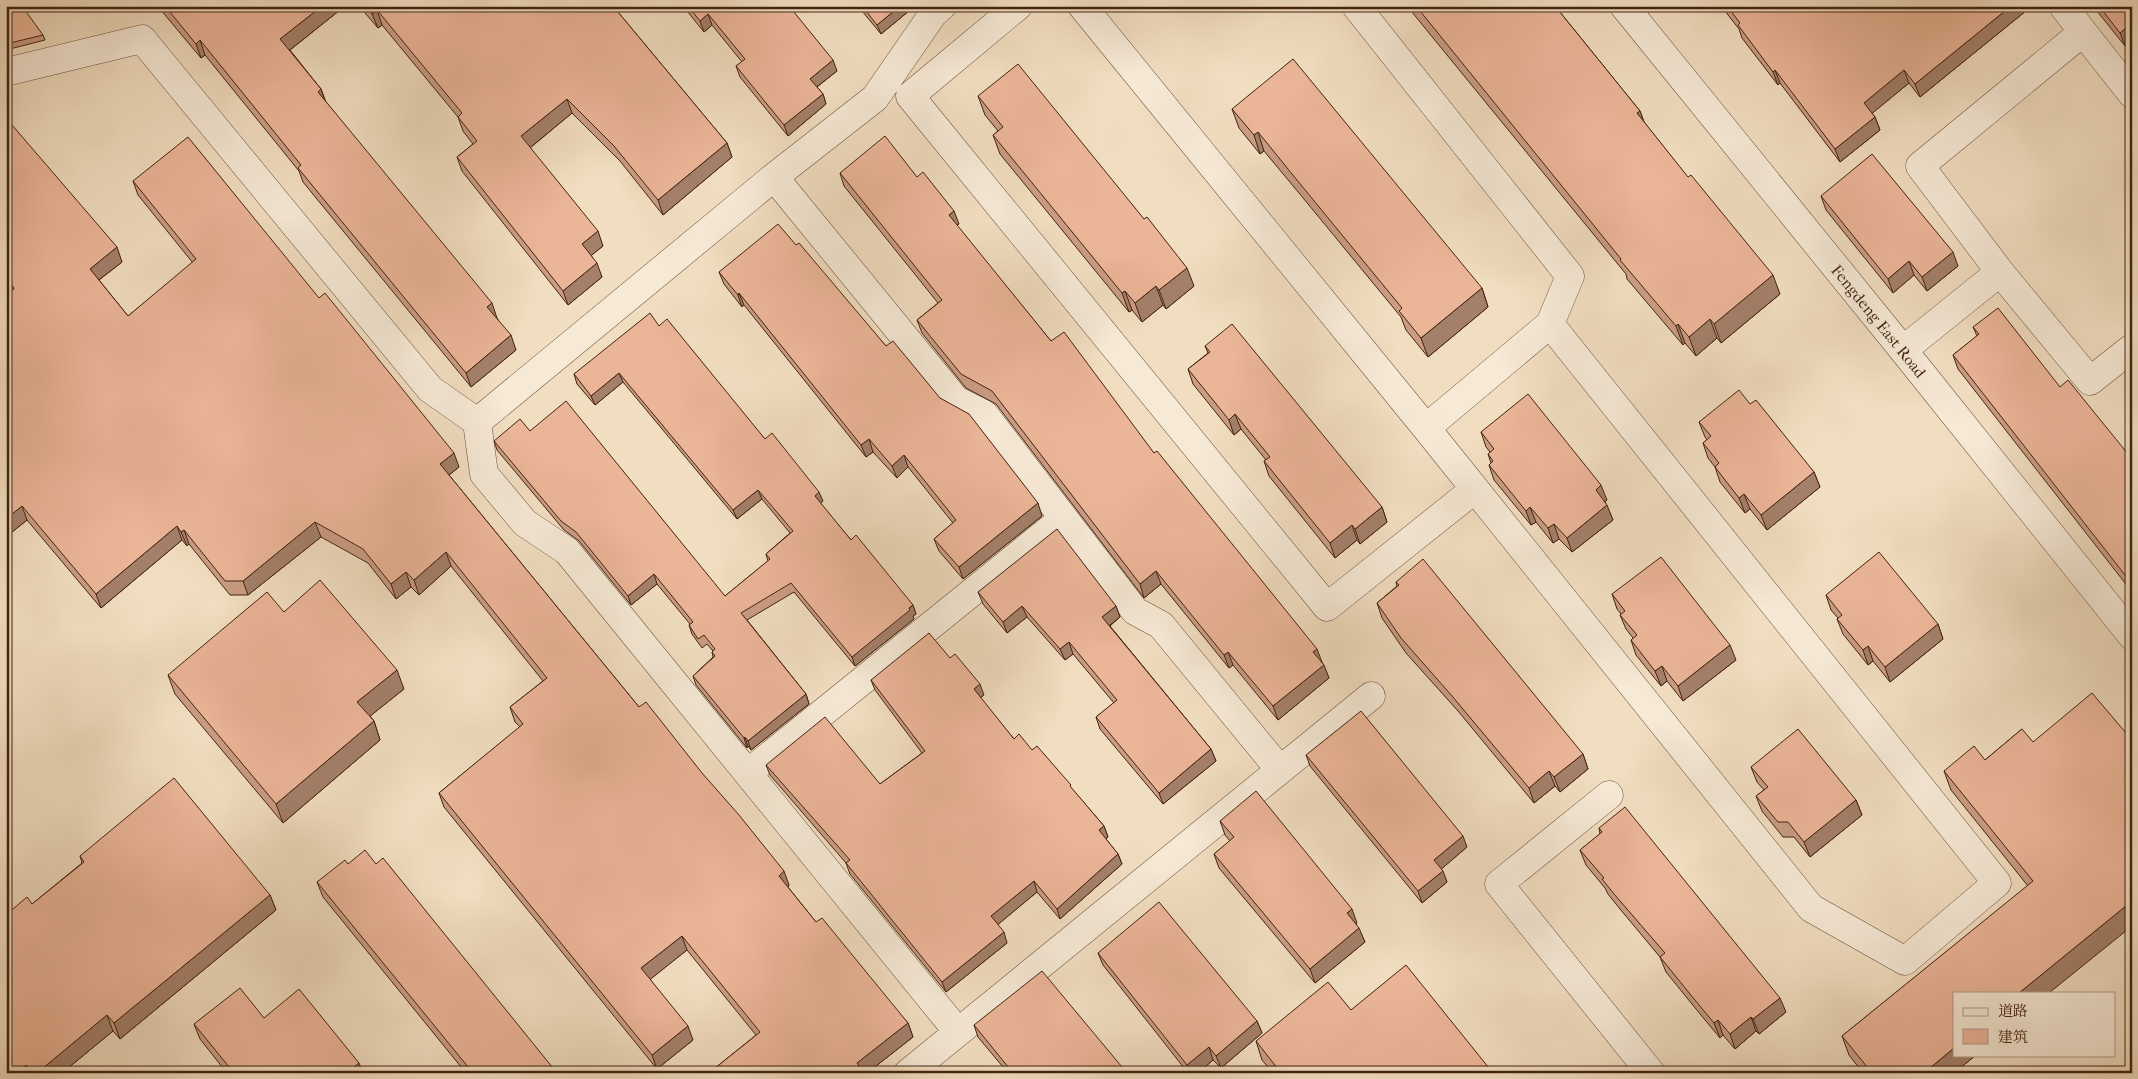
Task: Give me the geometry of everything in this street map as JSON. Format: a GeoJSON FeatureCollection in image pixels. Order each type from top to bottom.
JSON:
{"type":"FeatureCollection","features":[{"type":"Feature","properties":{"kind":"street"},"geometry":{"type":"LineString","coordinates":[[477,422],[774,177],[874,98],[933,14],[942,6]]}},
{"type":"Feature","properties":{"kind":"street"},"geometry":{"type":"LineString","coordinates":[[1018,6],[910,96],[1327,607],[1475,489]]}},
{"type":"Feature","properties":{"kind":"street"},"geometry":{"type":"LineString","coordinates":[[1082,6],[1426,428],[1811,908],[1905,961],[1997,883],[1550,324]]}},
{"type":"Feature","properties":{"kind":"street"},"geometry":{"type":"LineString","coordinates":[[1356,6],[1570,276],[1550,324],[1426,428]]}},
{"type":"Feature","properties":{"kind":"street","name":"Fengdeng East Road"},"geometry":{"type":"LineString","coordinates":[[1624,6],[2132,636]]}},
{"type":"Feature","properties":{"kind":"street"},"geometry":{"type":"LineString","coordinates":[[2063,6],[2083,32],[2127,77]]}},
{"type":"Feature","properties":{"kind":"street"},"geometry":{"type":"LineString","coordinates":[[2083,32],[1920,166],[2000,272],[2090,381],[2132,348]]}},
{"type":"Feature","properties":{"kind":"street"},"geometry":{"type":"LineString","coordinates":[[6,72],[142,39],[430,389],[477,422],[484,474],[525,523],[567,551],[958,1032]]}},
{"type":"Feature","properties":{"kind":"street"},"geometry":{"type":"LineString","coordinates":[[774,177],[956,400],[984,414],[1135,611],[1161,625],[1280,770]]}},
{"type":"Feature","properties":{"kind":"street"},"geometry":{"type":"LineString","coordinates":[[1903,350],[2000,272]]}},
{"type":"Feature","properties":{"kind":"street"},"geometry":{"type":"LineString","coordinates":[[748,773],[1064,518]]}},
{"type":"Feature","properties":{"kind":"street"},"geometry":{"type":"LineString","coordinates":[[908,1073],[1371,696]]}},
{"type":"Feature","properties":{"kind":"street"},"geometry":{"type":"LineString","coordinates":[[1609,795],[1499,884],[1651,1073]]}},
{"type":"Feature","properties":{"kind":"building"},"geometry":{"type":"Polygon","coordinates":[[[6,6],[22,6],[43,35],[6,44],[6,6]]]}},
{"type":"Feature","properties":{"kind":"building"},"geometry":{"type":"Polygon","coordinates":[[[165,6],[322,6],[280,39],[321,89],[318,92],[492,303],[487,307],[511,335],[466,373],[298,168],[301,165],[200,40],[196,44],[165,6]]]}},
{"type":"Feature","properties":{"kind":"building"},"geometry":{"type":"Polygon","coordinates":[[[366,6],[613,6],[727,143],[658,200],[614,146],[567,99],[521,136],[598,231],[582,244],[597,263],[563,291],[457,157],[477,141],[458,117],[462,113],[377,10],[372,14],[366,6]]]}},
{"type":"Feature","properties":{"kind":"building"},"geometry":{"type":"Polygon","coordinates":[[[688,6],[789,6],[833,60],[810,79],[823,94],[784,125],[736,66],[745,59],[708,14],[700,21],[688,6]]]}},
{"type":"Feature","properties":{"kind":"building"},"geometry":{"type":"Polygon","coordinates":[[[862,6],[900,6],[877,25],[862,6]]]}},
{"type":"Feature","properties":{"kind":"building"},"geometry":{"type":"Polygon","coordinates":[[[1416,6],[1555,6],[1640,111],[1637,113],[1688,177],[1691,175],[1773,275],[1714,324],[1710,319],[1689,337],[1678,324],[1676,326],[1620,260],[1416,6]]]}},
{"type":"Feature","properties":{"kind":"building"},"geometry":{"type":"Polygon","coordinates":[[[1727,6],[2011,6],[1915,84],[1904,70],[1864,103],[1875,117],[1835,149],[1775,70],[1773,72],[1738,25],[1740,23],[1727,6]]]}},
{"type":"Feature","properties":{"kind":"building"},"geometry":{"type":"Polygon","coordinates":[[[2099,6],[2132,6],[2132,23],[2120,33],[2099,6]]]}},
{"type":"Feature","properties":{"kind":"building"},"geometry":{"type":"Polygon","coordinates":[[[1293,59],[1482,288],[1421,338],[1399,311],[1402,308],[1258,132],[1254,135],[1232,109],[1293,59]]]}},
{"type":"Feature","properties":{"kind":"building"},"geometry":{"type":"Polygon","coordinates":[[[1018,64],[1144,219],[1147,217],[1187,268],[1159,290],[1156,286],[1135,303],[1125,291],[1122,293],[993,135],[1003,127],[978,96],[1018,64]]]}},
{"type":"Feature","properties":{"kind":"building"},"geometry":{"type":"Polygon","coordinates":[[[6,118],[117,247],[90,269],[128,316],[196,259],[133,181],[188,137],[319,298],[325,293],[454,453],[440,464],[639,707],[646,702],[702,773],[739,815],[784,871],[779,876],[816,922],[822,918],[908,1023],[857,1063],[859,1066],[850,1073],[709,1073],[760,1032],[682,936],[641,968],[688,1026],[652,1055],[439,793],[523,724],[510,707],[547,678],[446,552],[414,580],[406,572],[391,584],[363,549],[315,522],[243,581],[225,581],[184,530],[181,532],[177,526],[96,594],[22,506],[6,519],[6,283],[12,290],[14,289],[6,270],[6,118]]]}},
{"type":"Feature","properties":{"kind":"building"},"geometry":{"type":"Polygon","coordinates":[[[885,136],[917,177],[923,172],[954,211],[949,215],[1051,341],[1064,332],[1154,453],[1157,451],[1317,649],[1313,652],[1324,665],[1273,706],[1228,652],[1224,655],[1156,571],[1140,584],[992,391],[961,374],[917,320],[942,300],[840,173],[885,136]]]}},
{"type":"Feature","properties":{"kind":"building"},"geometry":{"type":"Polygon","coordinates":[[[1872,154],[1953,252],[1922,277],[1909,261],[1888,279],[1821,196],[1872,154]]]}},
{"type":"Feature","properties":{"kind":"building"},"geometry":{"type":"Polygon","coordinates":[[[778,224],[796,245],[799,243],[886,346],[893,341],[940,398],[969,414],[1038,503],[959,567],[934,539],[956,520],[904,455],[892,466],[869,439],[861,445],[739,293],[738,295],[719,272],[778,224]]]}},
{"type":"Feature","properties":{"kind":"building"},"geometry":{"type":"Polygon","coordinates":[[[1998,308],[2060,387],[2068,380],[2132,459],[2132,584],[1953,355],[1979,334],[1973,327],[1998,308]]]}},
{"type":"Feature","properties":{"kind":"building"},"geometry":{"type":"Polygon","coordinates":[[[650,313],[659,326],[667,319],[765,439],[772,433],[819,492],[815,496],[851,540],[856,535],[913,605],[909,608],[910,610],[852,657],[791,583],[741,613],[806,694],[748,741],[693,676],[715,656],[712,652],[715,649],[704,635],[698,639],[689,625],[693,622],[654,574],[628,596],[576,532],[561,521],[494,441],[520,419],[530,431],[566,401],[725,596],[770,559],[766,554],[793,531],[758,490],[733,510],[619,373],[591,396],[574,374],[650,313]]]}},
{"type":"Feature","properties":{"kind":"building"},"geometry":{"type":"Polygon","coordinates":[[[1232,324],[1382,507],[1355,529],[1352,525],[1330,543],[1264,461],[1270,457],[1235,414],[1229,420],[1188,369],[1210,352],[1205,346],[1232,324]]]}},
{"type":"Feature","properties":{"kind":"building"},"geometry":{"type":"Polygon","coordinates":[[[1739,390],[1750,404],[1756,400],[1814,472],[1761,515],[1744,494],[1739,498],[1715,467],[1719,463],[1703,443],[1711,436],[1699,422],[1739,390]]]}},
{"type":"Feature","properties":{"kind":"building"},"geometry":{"type":"Polygon","coordinates":[[[1528,394],[1601,485],[1596,490],[1607,505],[1567,538],[1554,524],[1548,528],[1530,507],[1526,511],[1489,465],[1493,461],[1488,454],[1494,449],[1481,432],[1528,394]]]}},
{"type":"Feature","properties":{"kind":"building"},"geometry":{"type":"Polygon","coordinates":[[[1057,529],[1116,606],[1102,617],[1211,749],[1159,793],[1096,717],[1117,700],[1069,642],[1060,649],[1022,606],[1003,622],[978,592],[1057,529]]]}},
{"type":"Feature","properties":{"kind":"building"},"geometry":{"type":"Polygon","coordinates":[[[1879,552],[1938,624],[1885,667],[1868,646],[1863,650],[1837,619],[1842,615],[1826,595],[1879,552]]]}},
{"type":"Feature","properties":{"kind":"building"},"geometry":{"type":"Polygon","coordinates":[[[1661,557],[1730,645],[1678,686],[1662,666],[1655,671],[1631,640],[1637,635],[1620,615],[1625,611],[1612,594],[1661,557]]]}},
{"type":"Feature","properties":{"kind":"building"},"geometry":{"type":"Polygon","coordinates":[[[1423,559],[1583,754],[1554,777],[1549,771],[1529,788],[1401,638],[1377,603],[1399,585],[1396,582],[1423,559]]]}},
{"type":"Feature","properties":{"kind":"building"},"geometry":{"type":"Polygon","coordinates":[[[320,580],[397,670],[357,702],[374,721],[276,804],[168,675],[267,592],[284,612],[320,580]]]}},
{"type":"Feature","properties":{"kind":"building"},"geometry":{"type":"Polygon","coordinates":[[[929,633],[950,658],[955,654],[980,684],[974,689],[1014,739],[1019,734],[1032,750],[1037,746],[1071,785],[1104,826],[1099,830],[1118,854],[1057,909],[1034,881],[991,916],[1004,932],[942,982],[846,863],[850,860],[766,765],[825,717],[880,784],[925,751],[871,680],[929,633]]]}},
{"type":"Feature","properties":{"kind":"building"},"geometry":{"type":"Polygon","coordinates":[[[2092,693],[2132,740],[2132,901],[2020,992],[1953,992],[1953,1049],[1924,1073],[1872,1073],[1842,1036],[2033,881],[1944,771],[1974,746],[1985,760],[2022,729],[2033,742],[2092,693]]]}},
{"type":"Feature","properties":{"kind":"building"},"geometry":{"type":"Polygon","coordinates":[[[1361,711],[1463,836],[1434,860],[1443,871],[1418,891],[1306,755],[1361,711]]]}},
{"type":"Feature","properties":{"kind":"building"},"geometry":{"type":"Polygon","coordinates":[[[1798,729],[1856,800],[1804,842],[1788,822],[1778,822],[1756,796],[1768,787],[1751,767],[1798,729]]]}},
{"type":"Feature","properties":{"kind":"building"},"geometry":{"type":"Polygon","coordinates":[[[174,778],[270,895],[114,1023],[107,1015],[37,1073],[32,1073],[26,1065],[18,1073],[7,1073],[6,915],[27,897],[32,904],[84,862],[80,856],[174,778]]]}},
{"type":"Feature","properties":{"kind":"building"},"geometry":{"type":"Polygon","coordinates":[[[1256,791],[1352,909],[1347,913],[1359,928],[1310,969],[1214,854],[1234,837],[1220,821],[1256,791]]]}},
{"type":"Feature","properties":{"kind":"building"},"geometry":{"type":"Polygon","coordinates":[[[1625,807],[1780,998],[1753,1019],[1751,1017],[1730,1034],[1718,1020],[1714,1023],[1690,994],[1660,957],[1665,953],[1614,894],[1602,879],[1604,878],[1580,850],[1602,832],[1599,828],[1625,807]]]}},
{"type":"Feature","properties":{"kind":"building"},"geometry":{"type":"Polygon","coordinates":[[[365,850],[376,864],[383,858],[557,1073],[473,1073],[317,882],[345,860],[348,864],[365,850]]]}},
{"type":"Feature","properties":{"kind":"building"},"geometry":{"type":"Polygon","coordinates":[[[1159,902],[1257,1021],[1216,1056],[1209,1047],[1187,1065],[1098,953],[1159,902]]]}},
{"type":"Feature","properties":{"kind":"building"},"geometry":{"type":"Polygon","coordinates":[[[1406,965],[1493,1073],[1281,1073],[1256,1041],[1328,982],[1351,1010],[1406,965]]]}},
{"type":"Feature","properties":{"kind":"building"},"geometry":{"type":"Polygon","coordinates":[[[1042,971],[1127,1073],[1013,1073],[974,1025],[1042,971]]]}},
{"type":"Feature","properties":{"kind":"building"},"geometry":{"type":"Polygon","coordinates":[[[240,988],[264,1018],[299,989],[359,1063],[347,1073],[234,1073],[194,1024],[240,988]]]}}]}
